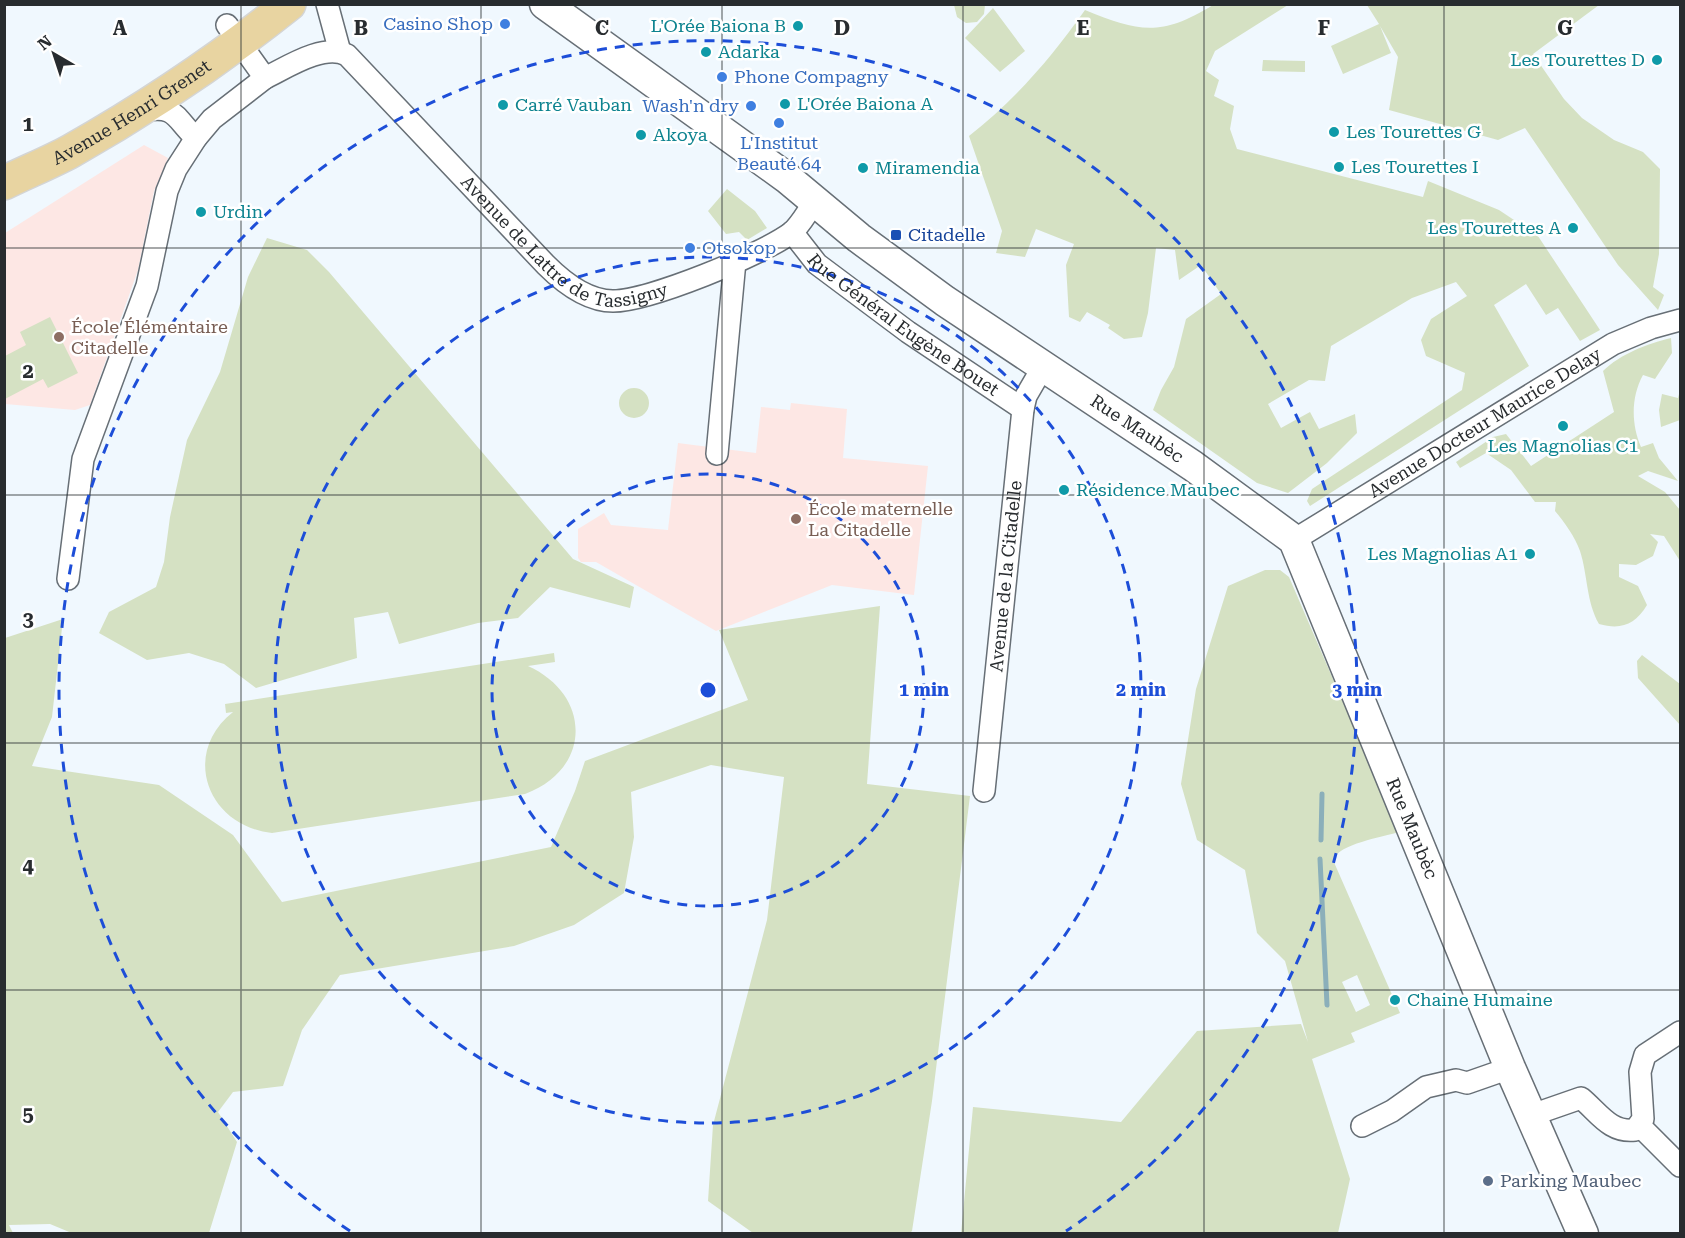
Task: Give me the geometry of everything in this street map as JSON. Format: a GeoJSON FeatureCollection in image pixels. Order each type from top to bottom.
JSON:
{"type":"FeatureCollection","features":[{"type":"Feature","properties":{"kind":"main road","name":"Avenue Henri Grenet"},"geometry":{"type":"LineString","coordinates":[[13,179],[68,152],[139,111],[233,35],[255,4]]}},
{"type":"Feature","properties":{"kind":"main road","name":"Avenue Henri Grenet"},"geometry":{"type":"LineString","coordinates":[[13,179],[233,35],[289,4]]}},
{"type":"Feature","properties":{"kind":"main road","name":"Rue Maubèc"},"geometry":{"type":"LineString","coordinates":[[545,4],[816,200],[858,238],[945,301],[1183,459],[1294,540],[1510,1068],[1582,1233]]}},
{"type":"Feature","properties":{"kind":"street"},"geometry":{"type":"LineString","coordinates":[[68,579],[83,459],[147,286],[167,191],[176,169],[196,138],[212,119],[265,78],[311,56],[340,52],[327,4]]}},
{"type":"Feature","properties":{"kind":"street"},"geometry":{"type":"LineString","coordinates":[[233,35],[265,78]]}},
{"type":"Feature","properties":{"kind":"street","name":"Avenue de Lattre de Tassigny"},"geometry":{"type":"LineString","coordinates":[[340,52],[347,55],[553,273],[590,296],[612,301],[705,275],[758,252],[792,232],[816,200]]}},
{"type":"Feature","properties":{"kind":"street"},"geometry":{"type":"LineString","coordinates":[[139,111],[166,109],[177,116],[196,138]]}},
{"type":"Feature","properties":{"kind":"street","name":"Rue Général Eugène Bouet"},"geometry":{"type":"LineString","coordinates":[[792,232],[817,264],[908,332],[1023,409]]}},
{"type":"Feature","properties":{"kind":"street"},"geometry":{"type":"LineString","coordinates":[[717,454],[735,261]]}},
{"type":"Feature","properties":{"kind":"street","name":"Avenue Docteur Maurice Delay"},"geometry":{"type":"LineString","coordinates":[[1294,540],[1613,344],[1651,328],[1680,320]]}},
{"type":"Feature","properties":{"kind":"street","name":"Avenue de la Citadelle"},"geometry":{"type":"LineString","coordinates":[[984,791],[1023,409],[1026,396],[1044,365]]}},
{"type":"Feature","properties":{"kind":"street"},"geometry":{"type":"LineString","coordinates":[[1532,1115],[1581,1098],[1608,1125],[1625,1131],[1635,1130],[1640,1126],[1644,1102],[1640,1072],[1644,1055],[1680,1032]]}},
{"type":"Feature","properties":{"kind":"street"},"geometry":{"type":"LineString","coordinates":[[1362,1126],[1392,1111],[1426,1087],[1456,1080],[1467,1083],[1510,1068]]}},
{"type":"Feature","properties":{"kind":"street"},"geometry":{"type":"LineString","coordinates":[[1640,1126],[1680,1166]]}},
{"type":"Feature","properties":{"kind":"shaded area","name":"École Élémentaire Citadelle"},"geometry":{"type":"Polygon","coordinates":[[[144,145],[168,158],[154,191],[138,270],[90,405],[75,410],[5,404],[5,233],[144,145]]]}},
{"type":"Feature","properties":{"kind":"shaded area","name":"École maternelle La Citadelle"},"geometry":{"type":"Polygon","coordinates":[[[791,403],[847,409],[843,458],[928,466],[914,595],[832,585],[716,631],[596,562],[581,562],[578,558],[578,529],[604,513],[611,525],[668,530],[678,443],[756,453],[761,407],[790,410],[791,403]]]}},
{"type":"Feature","properties":{"kind":"green space"},"geometry":{"type":"Polygon","coordinates":[[[954,5],[985,5],[984,14],[977,22],[966,23],[957,17],[954,5]]]}},
{"type":"Feature","properties":{"kind":"green space"},"geometry":{"type":"Polygon","coordinates":[[[1213,5],[1288,5],[1215,51],[1206,71],[1219,80],[1214,96],[1234,106],[1230,129],[1237,149],[1423,197],[1428,181],[1499,210],[1538,236],[1600,330],[1580,341],[1558,308],[1546,315],[1526,284],[1494,305],[1529,366],[1310,506],[1307,501],[1312,489],[1462,390],[1465,373],[1426,356],[1421,340],[1431,319],[1467,296],[1456,282],[1412,298],[1331,346],[1325,381],[1309,380],[1268,404],[1281,428],[1310,412],[1319,429],[1355,414],[1357,433],[1327,463],[1288,493],[1257,483],[1153,410],[1174,367],[1186,319],[1221,294],[1201,265],[1179,280],[1175,250],[1156,248],[1148,313],[1142,337],[1124,339],[1108,328],[1110,325],[1087,312],[1080,322],[1069,317],[1066,265],[1074,244],[1036,229],[1025,257],[996,253],[1002,231],[969,136],[1002,108],[1032,77],[1085,10],[1120,23],[1150,28],[1179,22],[1213,5]]]}},
{"type":"Feature","properties":{"kind":"green space"},"geometry":{"type":"Polygon","coordinates":[[[1367,5],[1599,5],[1533,54],[1564,99],[1582,118],[1614,140],[1643,152],[1660,169],[1659,254],[1653,287],[1664,295],[1658,310],[1618,265],[1525,128],[1498,140],[1389,110],[1398,57],[1380,26],[1391,53],[1343,74],[1331,46],[1379,24],[1367,5]]]}},
{"type":"Feature","properties":{"kind":"green space"},"geometry":{"type":"Polygon","coordinates":[[[993,8],[1025,51],[1000,72],[965,38],[993,8]]]}},
{"type":"Feature","properties":{"kind":"green space"},"geometry":{"type":"Polygon","coordinates":[[[1263,60],[1305,61],[1305,72],[1262,71],[1263,60]]]}},
{"type":"Feature","properties":{"kind":"green space"},"geometry":{"type":"Polygon","coordinates":[[[727,189],[755,211],[767,228],[747,240],[739,232],[726,234],[708,211],[727,189]]]}},
{"type":"Feature","properties":{"kind":"green space"},"geometry":{"type":"Polygon","coordinates":[[[267,238],[307,250],[329,272],[573,559],[634,587],[630,608],[550,587],[518,618],[478,623],[399,644],[388,612],[354,618],[357,658],[256,688],[224,664],[189,653],[147,660],[99,633],[109,612],[156,587],[164,562],[170,517],[187,440],[220,372],[248,277],[267,238]]]}},
{"type":"Feature","properties":{"kind":"green space"},"geometry":{"type":"Polygon","coordinates":[[[50,317],[78,373],[48,388],[43,379],[5,399],[5,356],[26,345],[20,332],[50,317]]]}},
{"type":"Feature","properties":{"kind":"green space"},"geometry":{"type":"Polygon","coordinates":[[[1671,338],[1672,353],[1655,379],[1643,375],[1639,383],[1634,401],[1634,420],[1641,447],[1653,443],[1659,458],[1678,481],[1648,471],[1638,476],[1665,492],[1680,510],[1680,561],[1664,536],[1650,534],[1658,542],[1653,556],[1636,565],[1619,564],[1619,577],[1638,586],[1647,605],[1638,617],[1627,624],[1607,626],[1599,624],[1595,615],[1580,551],[1569,530],[1555,511],[1556,502],[1535,502],[1511,470],[1486,453],[1460,468],[1456,462],[1493,437],[1506,434],[1531,466],[1614,412],[1603,371],[1618,359],[1635,350],[1671,338]]]}},
{"type":"Feature","properties":{"kind":"green space"},"geometry":{"type":"Polygon","coordinates":[[[634,388],[645,392],[649,403],[645,414],[634,418],[623,414],[619,403],[623,392],[634,388]]]}},
{"type":"Feature","properties":{"kind":"green space"},"geometry":{"type":"Polygon","coordinates":[[[1680,390],[1680,420],[1661,427],[1659,410],[1662,394],[1678,398],[1680,390]]]}},
{"type":"Feature","properties":{"kind":"green space"},"geometry":{"type":"Polygon","coordinates":[[[1265,570],[1280,570],[1289,577],[1399,832],[1352,845],[1337,854],[1333,860],[1400,1013],[1351,1033],[1355,1042],[1312,1059],[1350,1179],[1338,1233],[961,1234],[973,1107],[1121,1122],[1197,1031],[1301,1024],[1308,1042],[1285,961],[1257,933],[1245,870],[1197,840],[1181,784],[1196,689],[1228,586],[1265,570]],[[1357,975],[1342,982],[1356,1012],[1370,1005],[1357,975]]]}},
{"type":"Feature","properties":{"kind":"green space"},"geometry":{"type":"Polygon","coordinates":[[[880,606],[867,784],[970,796],[932,1101],[910,1233],[753,1233],[708,1201],[713,1125],[767,920],[784,777],[711,765],[631,792],[634,837],[624,893],[574,925],[514,946],[340,975],[302,1030],[283,1086],[233,1092],[218,1112],[237,1142],[209,1233],[74,1234],[50,1224],[9,1225],[13,1233],[5,1233],[5,638],[63,619],[52,717],[32,766],[159,785],[233,835],[282,902],[551,847],[585,761],[748,700],[719,630],[880,606]]]}},
{"type":"Feature","properties":{"kind":"green space"},"geometry":{"type":"Polygon","coordinates":[[[554,653],[555,662],[528,666],[549,679],[564,695],[573,713],[576,732],[572,750],[563,768],[547,783],[525,794],[272,833],[250,828],[231,817],[218,803],[209,786],[205,767],[208,748],[217,729],[233,712],[226,713],[225,704],[554,653]]]}},
{"type":"Feature","properties":{"kind":"green space"},"geometry":{"type":"Polygon","coordinates":[[[1642,655],[1680,684],[1680,725],[1638,678],[1637,661],[1642,655]]]}},
{"type":"Feature","properties":{"kind":"waterway"},"geometry":{"type":"LineString","coordinates":[[1321,840],[1322,794]]}},
{"type":"Feature","properties":{"kind":"waterway"},"geometry":{"type":"LineString","coordinates":[[1320,859],[1327,1005]]}},
{"type":"Feature","properties":{"kind":"place","name":"Casino Shop"},"geometry":{"type":"Point","coordinates":[505,24]}},
{"type":"Feature","properties":{"kind":"place","name":"L'Orée Baiona B"},"geometry":{"type":"Point","coordinates":[798,26]}},
{"type":"Feature","properties":{"kind":"place","name":"Adarka"},"geometry":{"type":"Point","coordinates":[706,52]}},
{"type":"Feature","properties":{"kind":"place","name":"Les Tourettes D"},"geometry":{"type":"Point","coordinates":[1657,60]}},
{"type":"Feature","properties":{"kind":"place","name":"Phone Compagny"},"geometry":{"type":"Point","coordinates":[722,77]}},
{"type":"Feature","properties":{"kind":"place","name":"L'Orée Baiona A"},"geometry":{"type":"Point","coordinates":[785,104]}},
{"type":"Feature","properties":{"kind":"place","name":"Carré Vauban"},"geometry":{"type":"Point","coordinates":[503,105]}},
{"type":"Feature","properties":{"kind":"place","name":"Wash'n dry"},"geometry":{"type":"Point","coordinates":[751,106]}},
{"type":"Feature","properties":{"kind":"place","name":"L'Institut Beauté 64"},"geometry":{"type":"Point","coordinates":[779,123]}},
{"type":"Feature","properties":{"kind":"place","name":"Les Tourettes G"},"geometry":{"type":"Point","coordinates":[1334,132]}},
{"type":"Feature","properties":{"kind":"place","name":"Akoya"},"geometry":{"type":"Point","coordinates":[641,135]}},
{"type":"Feature","properties":{"kind":"place","name":"Les Tourettes I"},"geometry":{"type":"Point","coordinates":[1339,167]}},
{"type":"Feature","properties":{"kind":"place","name":"Miramendia"},"geometry":{"type":"Point","coordinates":[863,168]}},
{"type":"Feature","properties":{"kind":"place","name":"Urdin"},"geometry":{"type":"Point","coordinates":[201,212]}},
{"type":"Feature","properties":{"kind":"place","name":"Les Tourettes A"},"geometry":{"type":"Point","coordinates":[1573,228]}},
{"type":"Feature","properties":{"kind":"place","name":"Citadelle"},"geometry":{"type":"Point","coordinates":[896,235]}},
{"type":"Feature","properties":{"kind":"place","name":"Otsokop"},"geometry":{"type":"Point","coordinates":[690,248]}},
{"type":"Feature","properties":{"kind":"place","name":"École Élémentaire Citadelle"},"geometry":{"type":"Point","coordinates":[59,337]}},
{"type":"Feature","properties":{"kind":"place","name":"Les Magnolias C1"},"geometry":{"type":"Point","coordinates":[1563,426]}},
{"type":"Feature","properties":{"kind":"place","name":"Résidence Maubec"},"geometry":{"type":"Point","coordinates":[1064,490]}},
{"type":"Feature","properties":{"kind":"place","name":"École maternelle La Citadelle"},"geometry":{"type":"Point","coordinates":[796,519]}},
{"type":"Feature","properties":{"kind":"place","name":"Les Magnolias A1"},"geometry":{"type":"Point","coordinates":[1530,554]}},
{"type":"Feature","properties":{"kind":"place","name":"Chaine Humaine"},"geometry":{"type":"Point","coordinates":[1395,1000]}},
{"type":"Feature","properties":{"kind":"place","name":"Parking Maubec"},"geometry":{"type":"Point","coordinates":[1488,1181]}}]}
